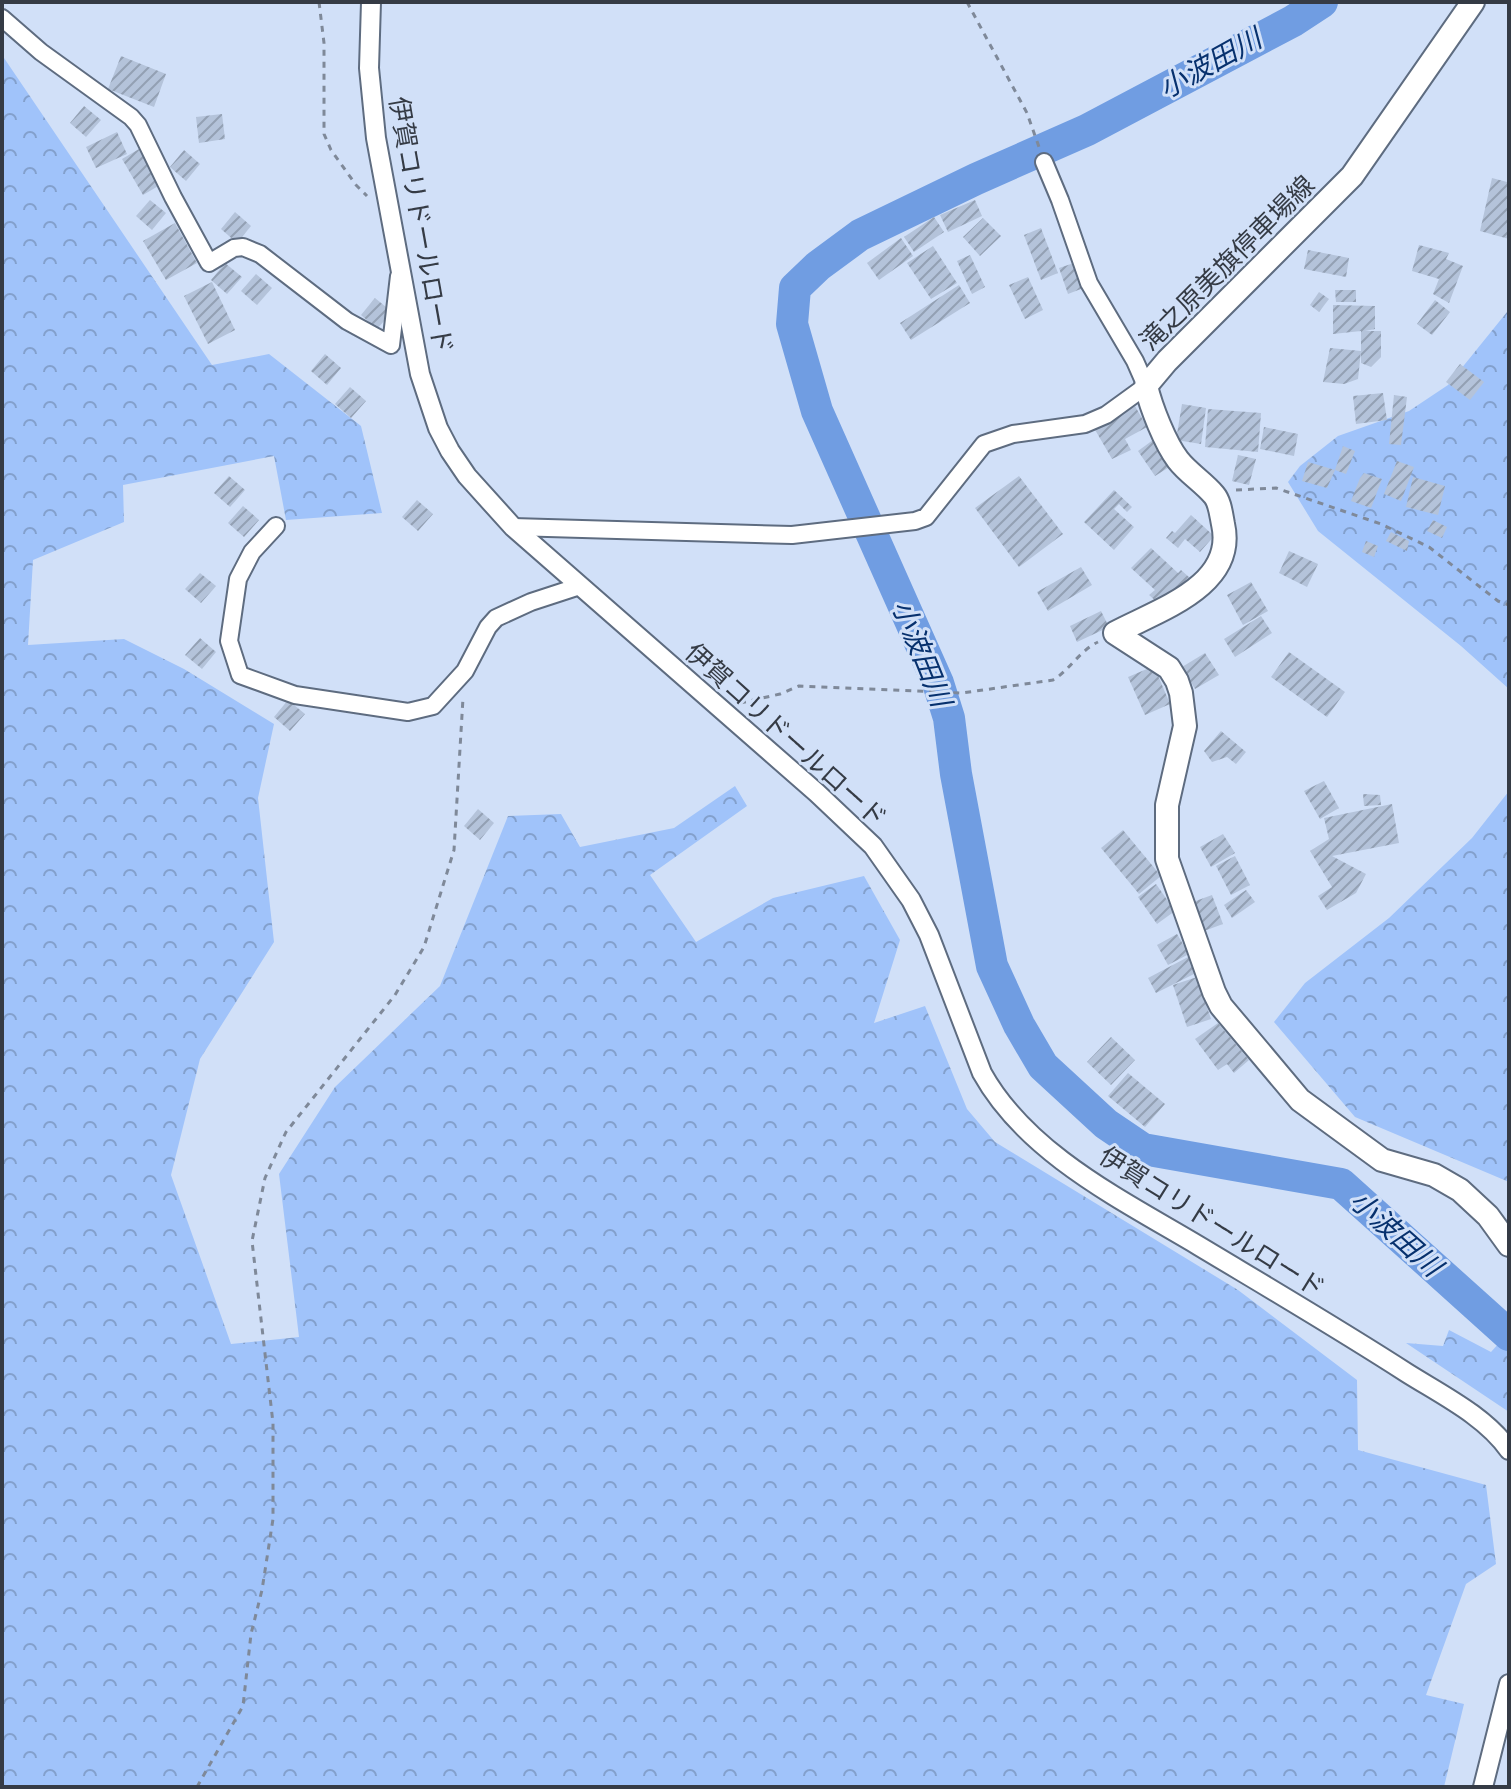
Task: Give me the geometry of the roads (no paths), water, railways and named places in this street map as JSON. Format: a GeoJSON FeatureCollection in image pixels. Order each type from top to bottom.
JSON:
{"type":"FeatureCollection","features":[{"type":"Feature","properties":{"kind":"main road","name":"滝之原美旗停車場線"},"geometry":{"type":"LineString","coordinates":[[1473,2],[1352,176],[1167,361],[1146,386],[1179,462],[1217,499],[1225,532],[1225,549],[1209,576],[1179,600],[1115,633],[1169,668],[1181,693],[1185,726],[1167,805],[1167,859],[1221,1006],[1300,1100],[1382,1160],[1434,1175],[1460,1190],[1488,1216],[1509,1245]]}},
{"type":"Feature","properties":{"kind":"street","name":"伊賀コリドールロード"},"geometry":{"type":"LineString","coordinates":[[371,2],[369,68],[376,138],[420,374],[438,428],[467,476],[513,527],[817,793],[873,846],[892,870],[929,935],[982,1073],[994,1094],[1027,1133],[1138,1209],[1468,1413],[1509,1450]]}},
{"type":"Feature","properties":{"kind":"street"},"geometry":{"type":"LineString","coordinates":[[2,18],[41,52],[138,125],[209,263],[234,248],[243,247],[260,254],[347,321],[391,345],[400,266]]}},
{"type":"Feature","properties":{"kind":"street"},"geometry":{"type":"LineString","coordinates":[[513,527],[764,535],[847,530],[926,517],[984,444],[1051,426],[1085,424],[1106,415],[1146,386],[1135,361],[1089,283],[1044,162]]}},
{"type":"Feature","properties":{"kind":"street"},"geometry":{"type":"LineString","coordinates":[[276,526],[252,552],[238,579],[229,641],[240,675],[295,695],[408,712],[433,706],[465,671],[496,618],[531,602],[580,586]]}},
{"type":"Feature","properties":{"kind":"street"},"geometry":{"type":"LineString","coordinates":[[1483,1787],[1509,1684]]}},
{"type":"Feature","properties":{"kind":"waterway","name":"小波田川"},"geometry":{"type":"LineString","coordinates":[[1322,2],[1293,21],[1087,130],[860,235],[818,266],[795,288],[792,324],[817,411],[938,683],[949,718],[956,774],[992,966],[1019,1025],[1043,1066],[1106,1124],[1143,1149],[1341,1184],[1509,1335]]}}]}
